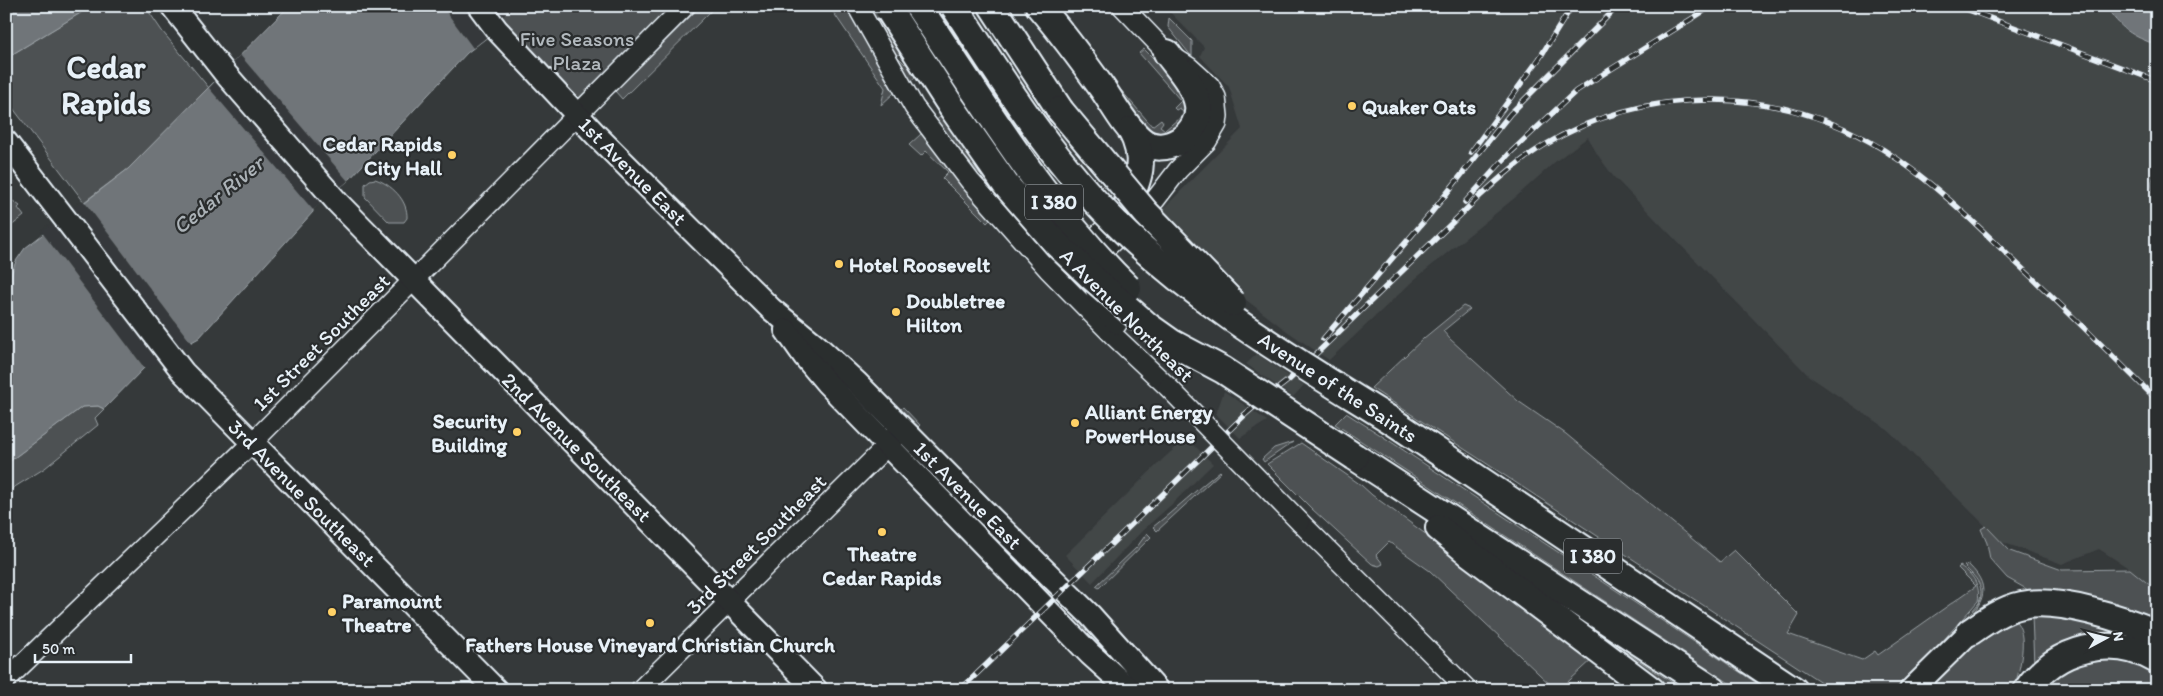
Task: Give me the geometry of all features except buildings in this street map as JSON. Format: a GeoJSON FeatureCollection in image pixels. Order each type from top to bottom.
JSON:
{"type":"FeatureCollection","features":[{"type":"Feature","properties":{"kind":"highway","name":"I 380"},"geometry":{"type":"LineString","coordinates":[[918,6],[1009,141],[1061,211],[1094,251],[1144,304],[1223,370],[1713,690]]}},
{"type":"Feature","properties":{"kind":"highway","name":"Avenue of the Saints"},"geometry":{"type":"LineString","coordinates":[[954,6],[1036,128],[1062,163],[1114,222],[1141,247],[1209,302],[1271,345],[1392,421],[1794,690]]}},
{"type":"Feature","properties":{"kind":"highway"},"geometry":{"type":"LineString","coordinates":[[992,6],[1054,102],[1098,157],[1146,213],[1271,345]]}},
{"type":"Feature","properties":{"kind":"highway"},"geometry":{"type":"LineString","coordinates":[[1039,6],[1086,65],[1131,130],[1138,146],[1141,163],[1137,180],[1126,207]]}},
{"type":"Feature","properties":{"kind":"highway"},"geometry":{"type":"LineString","coordinates":[[888,8],[990,164],[1058,244],[1099,284],[1148,326],[1172,343],[1223,370]]}},
{"type":"Feature","properties":{"kind":"highway"},"geometry":{"type":"LineString","coordinates":[[1131,130],[1149,146],[1158,147],[1178,142],[1194,127],[1198,117],[1197,98],[1167,53]]}},
{"type":"Feature","properties":{"kind":"highway"},"geometry":{"type":"LineString","coordinates":[[1364,463],[1468,552],[1651,690]]}},
{"type":"Feature","properties":{"kind":"highway"},"geometry":{"type":"LineString","coordinates":[[1970,632],[2010,608],[2036,603],[2089,611],[2157,633]]}},
{"type":"Feature","properties":{"kind":"highway"},"geometry":{"type":"LineString","coordinates":[[2027,690],[2050,666],[2062,658],[2084,649],[2105,646],[2119,647],[2145,653],[2157,660]]}},
{"type":"Feature","properties":{"kind":"main road","name":"2nd Avenue Southeast"},"geometry":{"type":"LineString","coordinates":[[172,6],[224,72],[334,200],[816,690]]}},
{"type":"Feature","properties":{"kind":"main road","name":"1st Avenue East"},"geometry":{"type":"LineString","coordinates":[[478,6],[497,30],[577,115],[771,309],[838,364],[895,437],[1090,654],[1130,690]]}},
{"type":"Feature","properties":{"kind":"main road","name":"3rd Avenue Southeast"},"geometry":{"type":"LineString","coordinates":[[6,142],[171,359],[496,690]]}},
{"type":"Feature","properties":{"kind":"main road","name":"1st Avenue East"},"geometry":{"type":"LineString","coordinates":[[895,437],[1090,615],[1157,690]]}},
{"type":"Feature","properties":{"kind":"main road"},"geometry":{"type":"LineString","coordinates":[[1911,690],[1970,632]]}},
{"type":"Feature","properties":{"kind":"street","name":"1st Street Southeast"},"geometry":{"type":"LineString","coordinates":[[6,680],[252,443],[685,6]]}},
{"type":"Feature","properties":{"kind":"street","name":"A Avenue Northeast"},"geometry":{"type":"LineString","coordinates":[[857,6],[902,89],[927,125],[996,212],[1048,269],[1120,342],[1168,387],[1468,690]]}},
{"type":"Feature","properties":{"kind":"street"},"geometry":{"type":"LineString","coordinates":[[1122,6],[1167,53],[1189,67],[1210,86],[1218,106],[1217,124],[1212,133],[1178,170],[1155,200],[1099,255],[1093,276],[1097,297],[1104,309],[1135,344],[1168,387]]}},
{"type":"Feature","properties":{"kind":"street"},"geometry":{"type":"LineString","coordinates":[[1048,269],[1059,268],[1071,262],[1126,207],[1178,170]]}},
{"type":"Feature","properties":{"kind":"street","name":"3rd Street Southeast"},"geometry":{"type":"LineString","coordinates":[[640,690],[895,437]]}},
{"type":"Feature","properties":{"kind":"shaded area"},"geometry":{"type":"Polygon","coordinates":[[[1164,6],[2106,6],[2117,23],[2128,32],[2157,45],[2157,170],[2153,176],[2157,199],[2157,591],[2130,569],[2099,549],[2062,564],[2002,542],[1888,430],[1809,376],[1613,176],[1597,154],[1588,137],[1556,161],[1517,196],[1415,279],[1329,360],[1241,296],[1244,292],[1163,209],[1242,129],[1229,87],[1200,56],[1204,47],[1164,6]]]}},
{"type":"Feature","properties":{"kind":"shaded area"},"geometry":{"type":"Polygon","coordinates":[[[1257,354],[1304,385],[1293,397],[1246,364],[1257,354]]]}},
{"type":"Feature","properties":{"kind":"shaded area"},"geometry":{"type":"Polygon","coordinates":[[[1224,391],[1267,421],[1240,438],[1216,414],[1224,391]]]}},
{"type":"Feature","properties":{"kind":"shaded area"},"geometry":{"type":"Polygon","coordinates":[[[1187,438],[1213,464],[1143,530],[1092,583],[1065,555],[1165,457],[1187,438]]]}},
{"type":"Feature","properties":{"kind":"green space"},"geometry":{"type":"Polygon","coordinates":[[[92,6],[97,6],[98,9],[102,6],[145,6],[162,31],[209,88],[128,169],[84,202],[6,99],[6,58],[92,6]]]}},
{"type":"Feature","properties":{"kind":"green space","name":"Five Seasons Plaza"},"geometry":{"type":"Polygon","coordinates":[[[504,6],[674,6],[577,115],[498,29],[504,6]]]}},
{"type":"Feature","properties":{"kind":"green space"},"geometry":{"type":"Polygon","coordinates":[[[701,6],[716,6],[622,99],[615,91],[701,6]]]}},
{"type":"Feature","properties":{"kind":"green space"},"geometry":{"type":"Polygon","coordinates":[[[829,6],[849,6],[886,74],[884,76],[894,93],[881,105],[885,88],[829,6]]]}},
{"type":"Feature","properties":{"kind":"green space"},"geometry":{"type":"Polygon","coordinates":[[[865,6],[879,6],[904,50],[897,56],[905,64],[912,58],[921,73],[908,83],[865,6]]]}},
{"type":"Feature","properties":{"kind":"green space"},"geometry":{"type":"Polygon","coordinates":[[[1169,18],[1192,41],[1192,57],[1168,27],[1169,18]]]}},
{"type":"Feature","properties":{"kind":"green space"},"geometry":{"type":"Polygon","coordinates":[[[1144,49],[1182,87],[1189,115],[1167,136],[1145,132],[1114,82],[1152,126],[1161,119],[1163,122],[1160,126],[1165,130],[1184,114],[1180,108],[1176,110],[1174,108],[1181,101],[1139,53],[1144,49]]]}},
{"type":"Feature","properties":{"kind":"green space"},"geometry":{"type":"Polygon","coordinates":[[[946,112],[1026,226],[934,122],[946,112]]]}},
{"type":"Feature","properties":{"kind":"green space"},"geometry":{"type":"Polygon","coordinates":[[[921,134],[991,219],[987,223],[942,178],[948,172],[926,151],[921,156],[909,145],[921,134]]]}},
{"type":"Feature","properties":{"kind":"green space"},"geometry":{"type":"Polygon","coordinates":[[[375,179],[387,185],[402,199],[407,211],[407,218],[404,222],[389,222],[365,197],[365,184],[375,179]]]}},
{"type":"Feature","properties":{"kind":"green space"},"geometry":{"type":"Polygon","coordinates":[[[13,201],[20,206],[18,208],[24,216],[6,230],[6,205],[13,201]]]}},
{"type":"Feature","properties":{"kind":"green space"},"geometry":{"type":"Polygon","coordinates":[[[1463,306],[1470,309],[1443,331],[1450,339],[1518,401],[1566,434],[1720,562],[1734,550],[1799,615],[1788,634],[1862,660],[1875,651],[1878,655],[1976,586],[1958,568],[1960,566],[1975,581],[1979,596],[1978,601],[1925,661],[1894,690],[1833,690],[1371,388],[1424,338],[1463,306]]]}},
{"type":"Feature","properties":{"kind":"green space"},"geometry":{"type":"Polygon","coordinates":[[[98,406],[104,409],[95,418],[98,425],[45,468],[13,488],[6,495],[6,464],[82,407],[98,406]]]}},
{"type":"Feature","properties":{"kind":"green space"},"geometry":{"type":"Polygon","coordinates":[[[903,407],[920,425],[916,429],[899,411],[903,407]]]}},
{"type":"Feature","properties":{"kind":"green space"},"geometry":{"type":"Polygon","coordinates":[[[1346,413],[1767,690],[1740,690],[1335,424],[1346,413]]]}},
{"type":"Feature","properties":{"kind":"green space"},"geometry":{"type":"Polygon","coordinates":[[[1293,442],[1264,462],[1262,459],[1274,448],[1293,442]]]}},
{"type":"Feature","properties":{"kind":"green space"},"geometry":{"type":"Polygon","coordinates":[[[1301,443],[1361,485],[1593,659],[1559,690],[1556,690],[1430,571],[1389,542],[1376,555],[1383,564],[1379,566],[1372,564],[1312,509],[1267,464],[1301,443]]]}},
{"type":"Feature","properties":{"kind":"green space"},"geometry":{"type":"Polygon","coordinates":[[[1220,471],[1157,531],[1153,527],[1203,485],[1220,471]]]}},
{"type":"Feature","properties":{"kind":"green space"},"geometry":{"type":"Polygon","coordinates":[[[961,507],[994,533],[1053,588],[1045,596],[961,507]]]}},
{"type":"Feature","properties":{"kind":"green space"},"geometry":{"type":"Polygon","coordinates":[[[1986,526],[2010,551],[2062,570],[2130,569],[2157,591],[2157,626],[2030,591],[2007,578],[1990,559],[1987,543],[1981,529],[1986,526]]]}},
{"type":"Feature","properties":{"kind":"green space"},"geometry":{"type":"Polygon","coordinates":[[[1147,533],[1151,537],[1099,588],[1096,586],[1137,547],[1147,533]]]}},
{"type":"Feature","properties":{"kind":"green space"},"geometry":{"type":"Polygon","coordinates":[[[1969,565],[1977,574],[1983,590],[1979,605],[1953,637],[1925,664],[1979,603],[1981,591],[1978,582],[1964,566],[1969,565]]]}},
{"type":"Feature","properties":{"kind":"green space"},"geometry":{"type":"Polygon","coordinates":[[[2052,613],[2147,636],[2034,665],[2032,615],[2052,613]]]}},
{"type":"Feature","properties":{"kind":"green space"},"geometry":{"type":"Polygon","coordinates":[[[1079,616],[1126,665],[1121,669],[1072,623],[1079,616]]]}},
{"type":"Feature","properties":{"kind":"green space"},"geometry":{"type":"Polygon","coordinates":[[[2014,620],[2019,626],[2021,633],[2022,654],[2013,690],[1925,690],[1982,634],[2014,620]]]}},
{"type":"Feature","properties":{"kind":"green space"},"geometry":{"type":"Polygon","coordinates":[[[1586,626],[1684,690],[1666,690],[1586,626]]]}},
{"type":"Feature","properties":{"kind":"green space"},"geometry":{"type":"Polygon","coordinates":[[[2098,653],[2157,668],[2157,690],[2036,690],[2047,677],[2098,653]]]}},
{"type":"Feature","properties":{"kind":"water"},"geometry":{"type":"Polygon","coordinates":[[[6,6],[92,6],[6,58],[6,6]]]}},
{"type":"Feature","properties":{"kind":"water","name":"Cedar River"},"geometry":{"type":"Polygon","coordinates":[[[289,6],[504,6],[498,29],[467,53],[348,181],[313,209],[313,212],[199,338],[144,368],[104,409],[98,406],[82,407],[6,464],[6,288],[16,261],[25,248],[128,169],[289,6]]]}},
{"type":"Feature","properties":{"kind":"water"},"geometry":{"type":"Polygon","coordinates":[[[2106,6],[2157,6],[2157,45],[2127,31],[2116,21],[2106,6]]]}},
{"type":"Feature","properties":{"kind":"water"},"geometry":{"type":"Polygon","coordinates":[[[2157,170],[2157,199],[2153,192],[2152,184],[2157,170]]]}},
{"type":"Feature","properties":{"kind":"pier"},"geometry":{"type":"Polygon","coordinates":[[[442,6],[507,6],[501,26],[473,48],[442,6]]]}},
{"type":"Feature","properties":{"kind":"pier"},"geometry":{"type":"Polygon","coordinates":[[[240,55],[348,181],[313,210],[209,88],[240,55]]]}},
{"type":"Feature","properties":{"kind":"pier"},"geometry":{"type":"Polygon","coordinates":[[[83,200],[192,344],[180,353],[146,370],[41,231],[83,200]]]}},
{"type":"Feature","properties":{"kind":"railway"},"geometry":{"type":"LineString","coordinates":[[1471,152],[1539,59],[1572,6]]}},
{"type":"Feature","properties":{"kind":"railway"},"geometry":{"type":"LineString","coordinates":[[1323,339],[1431,213],[1510,114],[1618,6]]}},
{"type":"Feature","properties":{"kind":"railway"},"geometry":{"type":"LineString","coordinates":[[1465,202],[1509,154],[1576,91],[1712,6]]}},
{"type":"Feature","properties":{"kind":"railway"},"geometry":{"type":"LineString","coordinates":[[1958,6],[2157,81]]}},
{"type":"Feature","properties":{"kind":"railway"},"geometry":{"type":"LineString","coordinates":[[1244,415],[1290,379],[1480,196],[1535,151],[1584,125],[1626,111],[1670,102],[1714,100],[1759,104],[1802,113],[1844,129],[1884,150],[1918,174],[1966,215],[2067,310],[2157,400]]}},
{"type":"Feature","properties":{"kind":"railway"},"geometry":{"type":"LineString","coordinates":[[960,690],[1250,410]]}},
{"type":"Feature","properties":{"kind":"place","name":"Quaker Oats"},"geometry":{"type":"Point","coordinates":[1352,106]}},
{"type":"Feature","properties":{"kind":"place","name":"Cedar Rapids City Hall"},"geometry":{"type":"Point","coordinates":[452,155]}},
{"type":"Feature","properties":{"kind":"place","name":"Hotel Roosevelt"},"geometry":{"type":"Point","coordinates":[839,264]}},
{"type":"Feature","properties":{"kind":"place","name":"Doubletree Hilton"},"geometry":{"type":"Point","coordinates":[896,312]}},
{"type":"Feature","properties":{"kind":"place","name":"Alliant Energy PowerHouse"},"geometry":{"type":"Point","coordinates":[1075,423]}},
{"type":"Feature","properties":{"kind":"place","name":"Security Building"},"geometry":{"type":"Point","coordinates":[517,432]}},
{"type":"Feature","properties":{"kind":"place","name":"Theatre Cedar Rapids"},"geometry":{"type":"Point","coordinates":[882,532]}},
{"type":"Feature","properties":{"kind":"place","name":"Paramount Theatre"},"geometry":{"type":"Point","coordinates":[332,612]}},
{"type":"Feature","properties":{"kind":"place","name":"Fathers House Vineyard Christian Church"},"geometry":{"type":"Point","coordinates":[650,623]}},
{"type":"Feature","properties":{"kind":"district","name":"Cedar Rapids"},"geometry":{"type":"Point","coordinates":[106,84]}}]}
